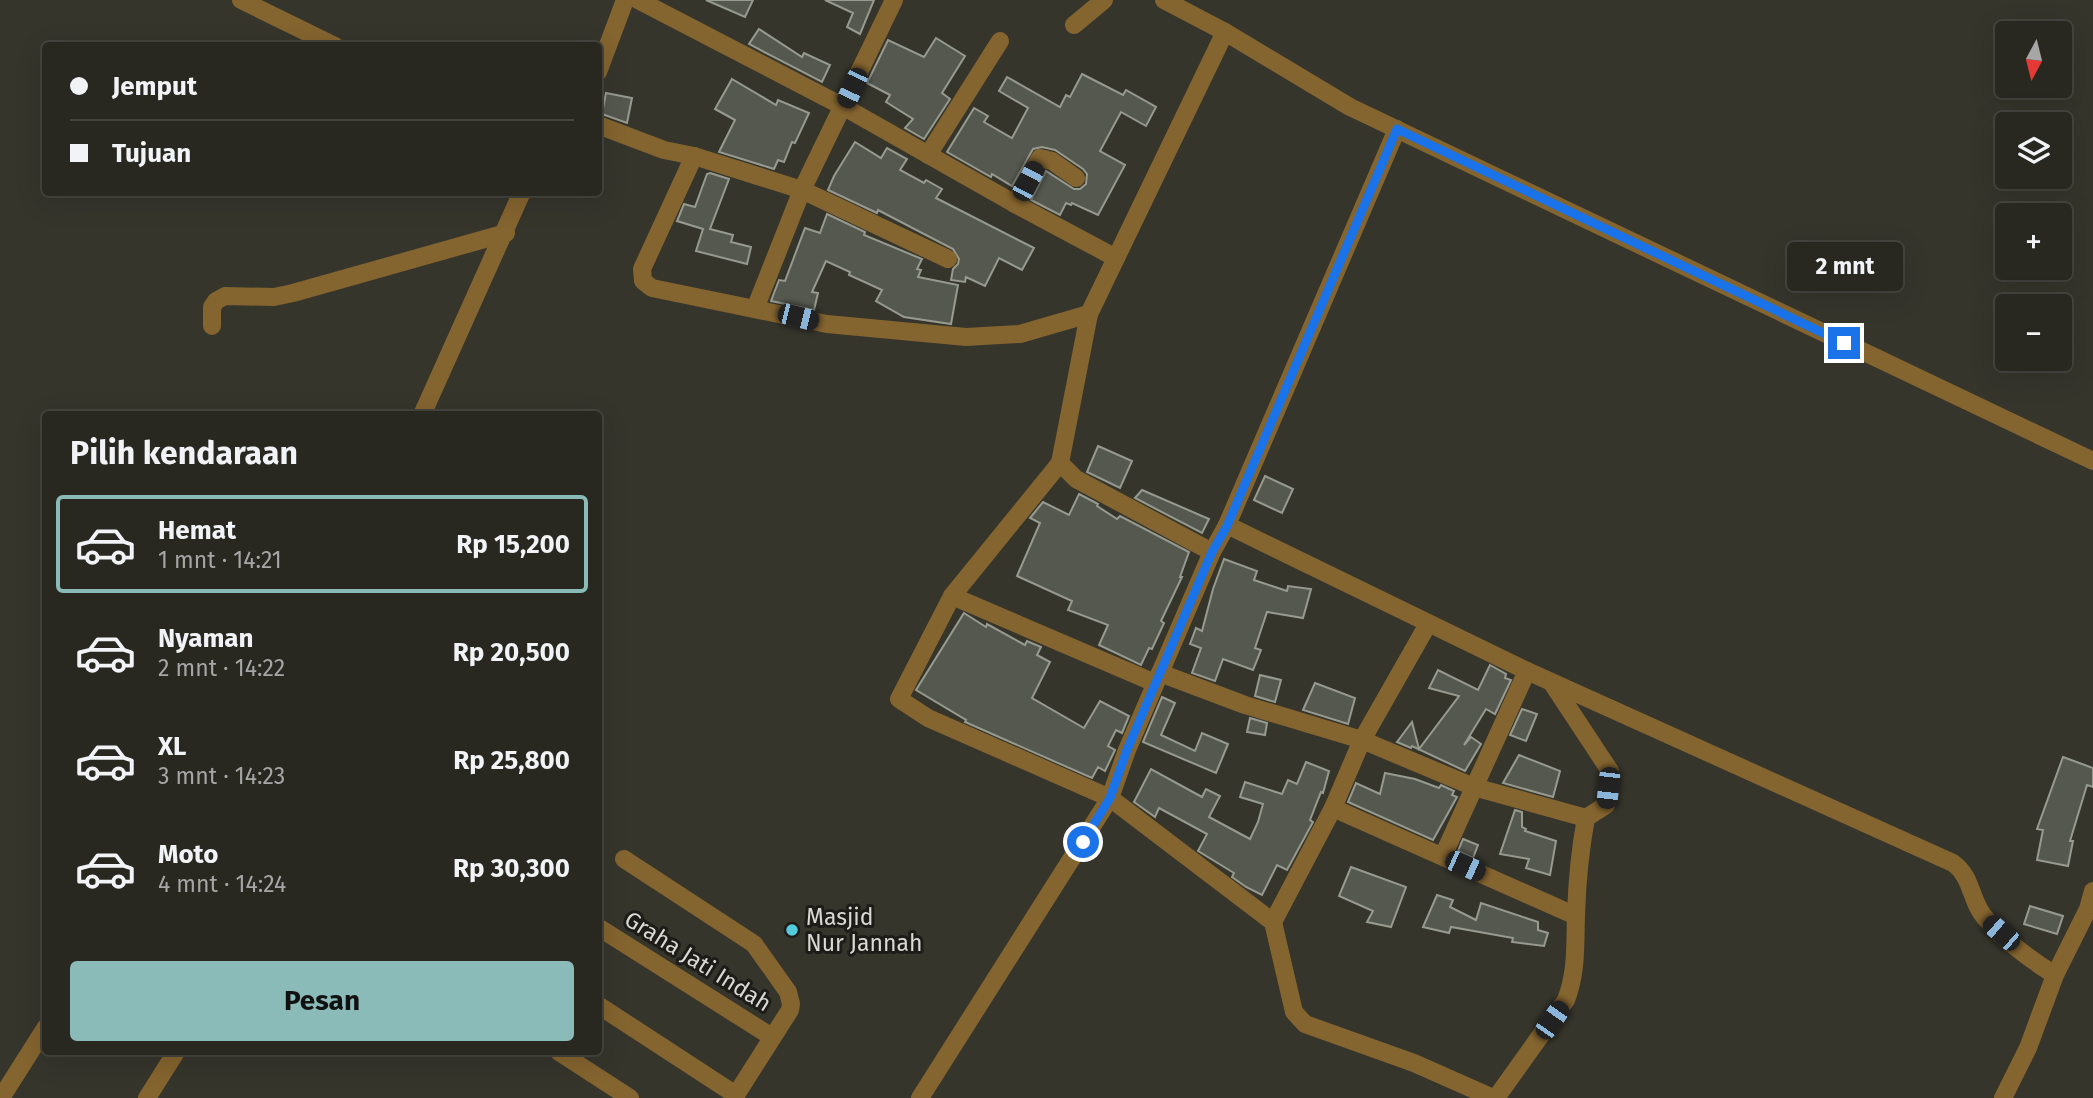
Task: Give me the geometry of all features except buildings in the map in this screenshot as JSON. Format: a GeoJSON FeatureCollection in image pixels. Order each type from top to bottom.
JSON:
{"type":"FeatureCollection","features":[{"type":"Feature","properties":{"kind":"street"},"geometry":{"type":"LineString","coordinates":[[241,0],[327,42]]}},
{"type":"Feature","properties":{"kind":"street"},"geometry":{"type":"LineString","coordinates":[[602,61],[625,0]]}},
{"type":"Feature","properties":{"kind":"street"},"geometry":{"type":"LineString","coordinates":[[638,0],[844,107],[1116,258]]}},
{"type":"Feature","properties":{"kind":"street"},"geometry":{"type":"LineString","coordinates":[[755,309],[802,190],[894,0]]}},
{"type":"Feature","properties":{"kind":"street"},"geometry":{"type":"LineString","coordinates":[[1074,24],[1104,0]]}},
{"type":"Feature","properties":{"kind":"street"},"geometry":{"type":"LineString","coordinates":[[1164,0],[1225,32],[1350,107],[2093,461]]}},
{"type":"Feature","properties":{"kind":"street"},"geometry":{"type":"LineString","coordinates":[[1225,32],[1089,314],[1060,463],[952,596],[900,699],[928,718],[1110,798],[1273,922],[1294,1012],[1305,1024],[1414,1063],[1494,1098],[1569,993],[1575,970],[1581,843],[1586,818],[1606,804],[1610,771],[1552,683]]}},
{"type":"Feature","properties":{"kind":"street"},"geometry":{"type":"LineString","coordinates":[[928,155],[1000,41]]}},
{"type":"Feature","properties":{"kind":"street"},"geometry":{"type":"LineString","coordinates":[[602,127],[664,150],[694,156],[802,190],[948,259]]}},
{"type":"Feature","properties":{"kind":"street"},"geometry":{"type":"LineString","coordinates":[[920,1098],[1110,798],[1157,678],[1212,552],[1227,526],[1397,129]]}},
{"type":"Feature","properties":{"kind":"street"},"geometry":{"type":"LineString","coordinates":[[694,156],[642,269],[643,281],[652,288],[827,324],[967,337],[1020,334],[1089,314]]}},
{"type":"Feature","properties":{"kind":"street"},"geometry":{"type":"LineString","coordinates":[[1015,204],[1040,158],[1052,161],[1076,178]]}},
{"type":"Feature","properties":{"kind":"street"},"geometry":{"type":"LineString","coordinates":[[424,411],[520,196]]}},
{"type":"Feature","properties":{"kind":"street"},"geometry":{"type":"LineString","coordinates":[[212,326],[212,307],[216,300],[225,296],[274,297],[293,293],[506,233]]}},
{"type":"Feature","properties":{"kind":"street"},"geometry":{"type":"LineString","coordinates":[[1060,463],[1076,478],[1212,552]]}},
{"type":"Feature","properties":{"kind":"street"},"geometry":{"type":"LineString","coordinates":[[1227,526],[1552,683],[1953,863],[1967,878],[1976,905],[1985,919],[2055,975]]}},
{"type":"Feature","properties":{"kind":"street"},"geometry":{"type":"LineString","coordinates":[[952,596],[1157,678],[1362,740],[1474,787],[1586,818]]}},
{"type":"Feature","properties":{"kind":"street"},"geometry":{"type":"LineString","coordinates":[[1273,922],[1333,808],[1362,740],[1428,624]]}},
{"type":"Feature","properties":{"kind":"street"},"geometry":{"type":"LineString","coordinates":[[1443,856],[1527,671]]}},
{"type":"Feature","properties":{"kind":"street"},"geometry":{"type":"LineString","coordinates":[[1333,808],[1576,916]]}},
{"type":"Feature","properties":{"kind":"street","name":"Graha Jati Indah"},"geometry":{"type":"LineString","coordinates":[[602,1008],[735,1096],[790,1010],[790,997],[754,944],[624,859]]}},
{"type":"Feature","properties":{"kind":"street"},"geometry":{"type":"LineString","coordinates":[[2003,1098],[2028,1048],[2055,975],[2091,910],[2093,891]]}},
{"type":"Feature","properties":{"kind":"street","name":"Graha Jati Indah"},"geometry":{"type":"LineString","coordinates":[[602,930],[772,1037]]}},
{"type":"Feature","properties":{"kind":"street"},"geometry":{"type":"LineString","coordinates":[[1,1098],[42,1033]]}},
{"type":"Feature","properties":{"kind":"street"},"geometry":{"type":"LineString","coordinates":[[147,1098],[174,1055]]}},
{"type":"Feature","properties":{"kind":"street"},"geometry":{"type":"LineString","coordinates":[[564,1055],[630,1098]]}},
{"type":"Feature","properties":{"kind":"place","name":"Masjid Nur Jannah"},"geometry":{"type":"Point","coordinates":[792,930]}},
{"type":"Feature","properties":{"kind":"route"},"geometry":{"type":"LineString","coordinates":[[1083,842],[1110,798],[1127,750],[1212,552],[1227,526],[1397,129],[1844,343]]}}]}
